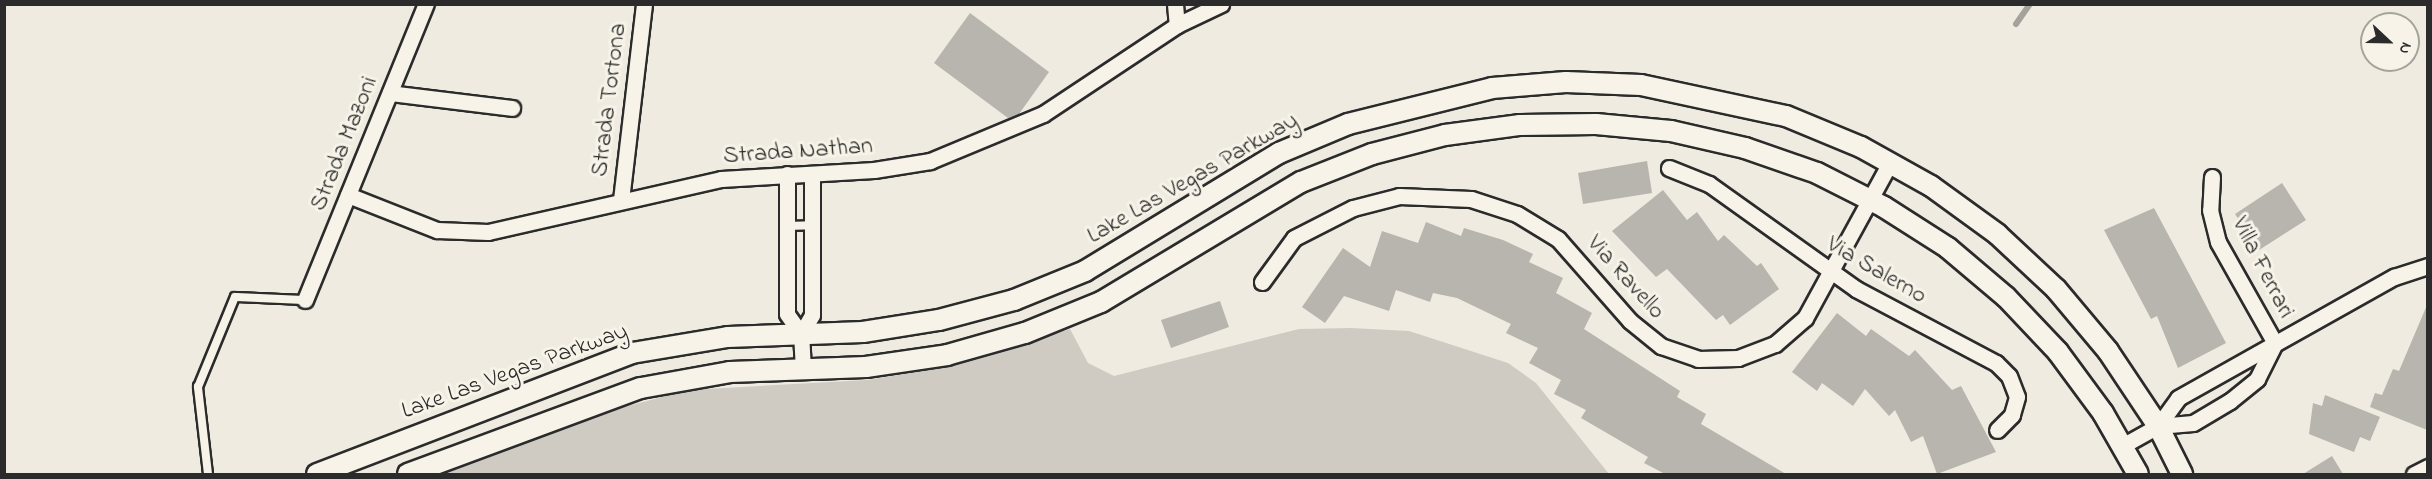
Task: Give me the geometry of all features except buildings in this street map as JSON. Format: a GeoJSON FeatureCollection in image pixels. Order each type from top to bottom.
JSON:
{"type":"FeatureCollection","features":[{"type":"Feature","properties":{"kind":"street","name":"Strada Mazoni"},"geometry":{"type":"LineString","coordinates":[[305,300],[426,4]]}},
{"type":"Feature","properties":{"kind":"street","name":"Strada Tortona"},"geometry":{"type":"LineString","coordinates":[[621,200],[644,4]]}},
{"type":"Feature","properties":{"kind":"street"},"geometry":{"type":"LineString","coordinates":[[1175,4],[1177,26]]}},
{"type":"Feature","properties":{"kind":"street","name":"Strada Nathan"},"geometry":{"type":"LineString","coordinates":[[348,195],[437,230],[478,231],[720,179],[812,174],[930,161],[984,143],[1043,114],[1177,26],[1221,4]]}},
{"type":"Feature","properties":{"kind":"street","name":"Lake Las Vegas Parkway"},"geometry":{"type":"LineString","coordinates":[[317,474],[632,353],[728,337],[801,334],[939,320],[1014,300],[1085,271],[1279,153],[1378,114],[1492,88],[1619,84],[1714,97],[1786,116],[1890,163],[1997,234],[2056,289],[2108,351],[2158,426],[2182,474]]}},
{"type":"Feature","properties":{"kind":"street"},"geometry":{"type":"LineString","coordinates":[[390,93],[512,108]]}},
{"type":"Feature","properties":{"kind":"street"},"geometry":{"type":"LineString","coordinates":[[408,474],[641,388],[730,372],[803,369],[946,355],[1025,333],[1101,302],[1301,182],[1372,154],[1445,135],[1585,124],[1671,132],[1745,148],[1871,200],[1948,248],[2006,297],[2058,352],[2122,446],[2138,474]]}},
{"type":"Feature","properties":{"kind":"street","name":"Via Ravello"},"geometry":{"type":"LineString","coordinates":[[1262,282],[1278,253],[1303,232],[1368,203],[1424,195],[1479,201],[1538,225],[1576,255],[1639,331],[1661,346],[1698,359],[1738,358],[1775,344],[1805,318],[1833,274],[1890,163]]}},
{"type":"Feature","properties":{"kind":"street","name":"Via Salerno"},"geometry":{"type":"LineString","coordinates":[[1669,168],[1709,184],[1833,274],[2003,369],[2016,389],[2017,402],[1997,430]]}},
{"type":"Feature","properties":{"kind":"street"},"geometry":{"type":"LineString","coordinates":[[787,174],[787,314],[801,334],[803,369]]}},
{"type":"Feature","properties":{"kind":"street"},"geometry":{"type":"LineString","coordinates":[[801,334],[812,315],[812,174]]}},
{"type":"Feature","properties":{"kind":"street","name":"Villa Ferrari"},"geometry":{"type":"LineString","coordinates":[[2212,177],[2210,210],[2217,242],[2275,344]]}},
{"type":"Feature","properties":{"kind":"street"},"geometry":{"type":"LineString","coordinates":[[2158,426],[2178,398],[2394,277],[2427,266]]}},
{"type":"Feature","properties":{"kind":"street"},"geometry":{"type":"LineString","coordinates":[[2122,446],[2158,426],[2193,423],[2244,392],[2262,371],[2275,344]]}},
{"type":"Feature","properties":{"kind":"street"},"geometry":{"type":"LineString","coordinates":[[2414,474],[2427,467]]}},
{"type":"Feature","properties":{"kind":"lane"},"geometry":{"type":"LineString","coordinates":[[787,226],[812,225]]}},
{"type":"Feature","properties":{"kind":"lane"},"geometry":{"type":"LineString","coordinates":[[208,474],[198,387],[235,297],[305,300]]}},
{"type":"Feature","properties":{"kind":"shaded area"},"geometry":{"type":"Polygon","coordinates":[[[1351,328],[1409,331],[1508,363],[1536,383],[1609,474],[443,474],[602,413],[688,390],[867,380],[949,367],[1070,329],[1088,363],[1114,376],[1299,329],[1351,328]]]}},
{"type":"Feature","properties":{"kind":"waterway"},"geometry":{"type":"LineString","coordinates":[[2016,24],[2030,4]]}}]}
